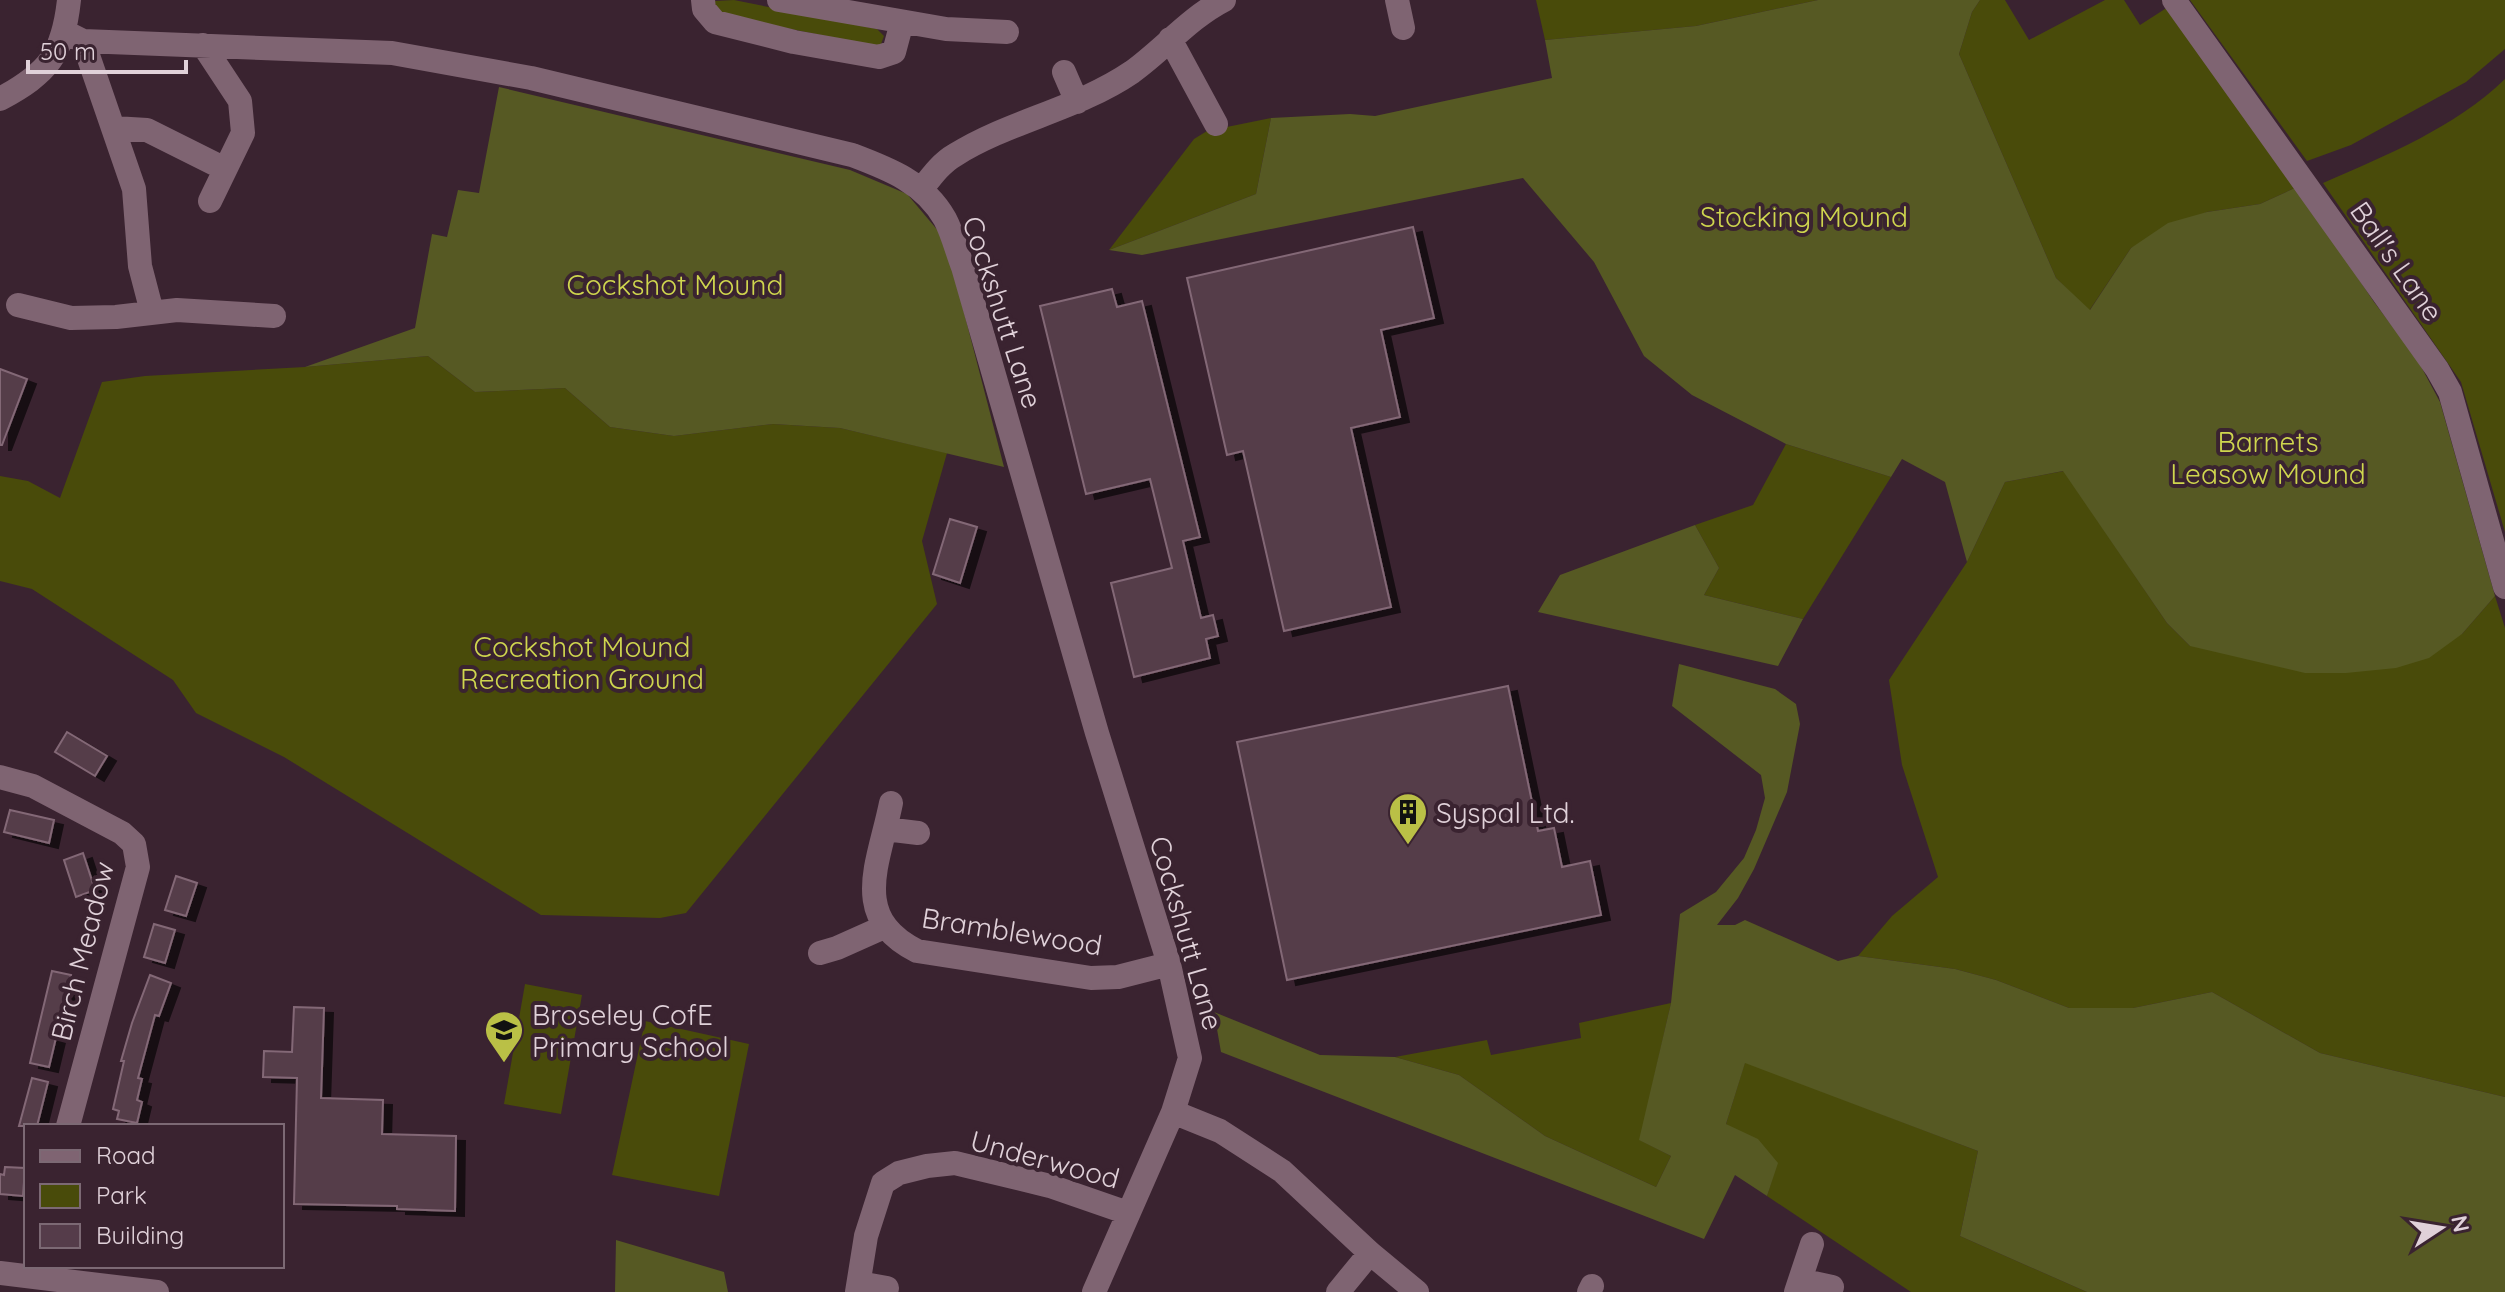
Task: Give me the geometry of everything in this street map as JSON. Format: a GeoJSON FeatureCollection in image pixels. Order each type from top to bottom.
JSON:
{"type":"FeatureCollection","features":[{"type":"Feature","properties":{"kind":"street"},"geometry":{"type":"LineString","coordinates":[[69,0],[74,37],[114,128],[134,189],[140,266],[152,312]]}},
{"type":"Feature","properties":{"kind":"street"},"geometry":{"type":"LineString","coordinates":[[703,0],[704,9],[715,22],[794,42],[879,57],[894,52],[902,22]]}},
{"type":"Feature","properties":{"kind":"street"},"geometry":{"type":"LineString","coordinates":[[921,190],[953,156],[1077,102],[1132,72],[1208,8],[1224,0]]}},
{"type":"Feature","properties":{"kind":"street"},"geometry":{"type":"LineString","coordinates":[[1397,0],[1403,28]]}},
{"type":"Feature","properties":{"kind":"street","name":"Ball's Lane"},"geometry":{"type":"LineString","coordinates":[[2174,0],[2437,369],[2450,392],[2505,587]]}},
{"type":"Feature","properties":{"kind":"street"},"geometry":{"type":"LineString","coordinates":[[787,1],[946,29],[1007,32]]}},
{"type":"Feature","properties":{"kind":"street"},"geometry":{"type":"LineString","coordinates":[[0,99],[48,66],[74,37]]}},
{"type":"Feature","properties":{"kind":"street","name":"Cockshutt Lane"},"geometry":{"type":"LineString","coordinates":[[74,37],[392,53],[531,78],[852,155],[902,175],[921,190],[945,220],[963,267],[1088,703],[1169,964],[1190,1058],[1173,1112],[1094,1292]]}},
{"type":"Feature","properties":{"kind":"street"},"geometry":{"type":"LineString","coordinates":[[1170,39],[1216,124]]}},
{"type":"Feature","properties":{"kind":"street"},"geometry":{"type":"LineString","coordinates":[[203,45],[240,101],[243,133],[210,201]]}},
{"type":"Feature","properties":{"kind":"street"},"geometry":{"type":"LineString","coordinates":[[1064,72],[1077,102]]}},
{"type":"Feature","properties":{"kind":"street"},"geometry":{"type":"LineString","coordinates":[[114,128],[147,130],[225,169]]}},
{"type":"Feature","properties":{"kind":"street"},"geometry":{"type":"LineString","coordinates":[[18,305],[71,318],[177,310],[274,316]]}},
{"type":"Feature","properties":{"kind":"street","name":"Birch Meadow"},"geometry":{"type":"LineString","coordinates":[[0,777],[33,786],[122,833],[134,844],[138,867],[69,1124]]}},
{"type":"Feature","properties":{"kind":"street","name":"Bramblewood"},"geometry":{"type":"LineString","coordinates":[[891,803],[874,885],[875,911],[884,927],[899,942],[917,951],[1091,978],[1118,977],[1169,964]]}},
{"type":"Feature","properties":{"kind":"street"},"geometry":{"type":"LineString","coordinates":[[885,829],[918,833]]}},
{"type":"Feature","properties":{"kind":"street"},"geometry":{"type":"LineString","coordinates":[[820,953],[884,927]]}},
{"type":"Feature","properties":{"kind":"street"},"geometry":{"type":"LineString","coordinates":[[1173,1112],[1220,1131],[1282,1171],[1417,1292]]}},
{"type":"Feature","properties":{"kind":"street","name":"Underwood"},"geometry":{"type":"LineString","coordinates":[[887,1288],[858,1287],[866,1236],[892,1164],[927,1166],[955,1163],[1050,1186],[1128,1213]]}},
{"type":"Feature","properties":{"kind":"street"},"geometry":{"type":"LineString","coordinates":[[1812,1244],[1798,1286],[1832,1287]]}},
{"type":"Feature","properties":{"kind":"street"},"geometry":{"type":"LineString","coordinates":[[1338,1292],[1370,1253]]}},
{"type":"Feature","properties":{"kind":"street"},"geometry":{"type":"LineString","coordinates":[[0,1273],[43,1272],[157,1292]]}},
{"type":"Feature","properties":{"kind":"green space"},"geometry":{"type":"Polygon","coordinates":[[[734,0],[877,29],[884,36],[881,44],[876,46],[725,16],[715,10],[715,1],[734,0]]]}},
{"type":"Feature","properties":{"kind":"green space"},"geometry":{"type":"Polygon","coordinates":[[[1536,0],[1818,0],[1696,26],[1545,40],[1536,0]]]}},
{"type":"Feature","properties":{"kind":"green space"},"geometry":{"type":"Polygon","coordinates":[[[1818,0],[1980,0],[1972,12],[1959,54],[2056,278],[2090,310],[2131,248],[2168,223],[2207,212],[2260,204],[2297,187],[2374,302],[2417,359],[2440,402],[2495,596],[2462,634],[2429,658],[2396,668],[2346,673],[2305,673],[2190,646],[2167,623],[2063,471],[2005,482],[1967,562],[1945,482],[1902,459],[1891,477],[1786,444],[1692,395],[1644,356],[1594,262],[1523,178],[1142,255],[1109,250],[1256,194],[1271,118],[1350,114],[1375,116],[1552,78],[1545,40],[1696,26],[1818,0]]]}},
{"type":"Feature","properties":{"kind":"green space"},"geometry":{"type":"Polygon","coordinates":[[[1980,0],[2005,0],[2029,40],[2105,0],[2124,0],[2140,25],[2168,7],[2297,187],[2260,204],[2207,212],[2131,248],[2089,311],[2056,278],[1959,54],[1972,12],[1980,0]]]}},
{"type":"Feature","properties":{"kind":"green space"},"geometry":{"type":"Polygon","coordinates":[[[2190,0],[2505,0],[2505,49],[2466,82],[2351,145],[2307,161],[2190,0]]]}},
{"type":"Feature","properties":{"kind":"green space"},"geometry":{"type":"Polygon","coordinates":[[[2505,79],[2505,532],[2461,382],[2323,183],[2442,126],[2505,79]]]}},
{"type":"Feature","properties":{"kind":"green space","name":"Cockshot Mound"},"geometry":{"type":"Polygon","coordinates":[[[499,87],[850,170],[907,194],[945,239],[1004,467],[840,428],[773,424],[674,436],[610,427],[565,388],[475,392],[428,356],[305,367],[415,328],[432,234],[447,237],[458,190],[479,193],[499,87]]]}},
{"type":"Feature","properties":{"kind":"green space"},"geometry":{"type":"Polygon","coordinates":[[[1271,118],[1256,194],[1109,250],[1194,139],[1207,131],[1271,118]]]}},
{"type":"Feature","properties":{"kind":"green space","name":"Cockshot Mound Recreation Ground"},"geometry":{"type":"Polygon","coordinates":[[[428,356],[475,392],[565,388],[610,427],[674,436],[773,424],[840,428],[947,453],[922,541],[937,604],[686,913],[660,918],[541,915],[284,757],[196,713],[173,680],[32,589],[0,581],[0,476],[28,481],[60,498],[102,382],[145,376],[428,356]]]}},
{"type":"Feature","properties":{"kind":"green space"},"geometry":{"type":"Polygon","coordinates":[[[1786,444],[1891,477],[1803,619],[1704,595],[1719,568],[1695,525],[1753,505],[1786,444]]]}},
{"type":"Feature","properties":{"kind":"green space"},"geometry":{"type":"Polygon","coordinates":[[[2064,471],[2167,623],[2190,646],[2462,634],[2495,596],[2505,628],[2505,1097],[2320,1053],[2212,992],[2133,1008],[2069,1008],[1996,980],[1955,969],[1858,956],[1892,916],[1938,877],[1902,765],[1889,680],[1967,562],[2005,482],[2064,471]]]}},
{"type":"Feature","properties":{"kind":"green space"},"geometry":{"type":"Polygon","coordinates":[[[1695,525],[1719,568],[1704,595],[1803,619],[1778,666],[1538,612],[1560,575],[1695,525]]]}},
{"type":"Feature","properties":{"kind":"green space"},"geometry":{"type":"Polygon","coordinates":[[[1679,664],[1775,689],[1796,704],[1800,724],[1787,792],[1754,869],[1738,898],[1717,925],[1735,925],[1745,920],[1838,961],[1858,956],[1955,969],[1996,980],[2069,1008],[2133,1008],[2212,992],[2320,1053],[2505,1097],[2505,1292],[2087,1292],[1960,1236],[1978,1151],[1745,1063],[1726,1124],[1758,1139],[1778,1163],[1767,1196],[1735,1175],[1704,1239],[1221,1052],[1214,1012],[1320,1055],[1395,1057],[1459,1075],[1545,1136],[1656,1187],[1671,1156],[1639,1140],[1671,1003],[1680,914],[1716,892],[1744,858],[1765,798],[1761,775],[1672,706],[1679,664]]]}},
{"type":"Feature","properties":{"kind":"green space"},"geometry":{"type":"Polygon","coordinates":[[[525,984],[582,995],[561,1114],[504,1104],[525,984]]]}},
{"type":"Feature","properties":{"kind":"green space"},"geometry":{"type":"Polygon","coordinates":[[[1671,1003],[1640,1140],[1671,1156],[1656,1187],[1545,1136],[1459,1075],[1395,1057],[1487,1040],[1491,1055],[1581,1038],[1579,1023],[1671,1003]]]}},
{"type":"Feature","properties":{"kind":"green space"},"geometry":{"type":"Polygon","coordinates":[[[645,1021],[749,1044],[719,1196],[612,1175],[645,1021]]]}},
{"type":"Feature","properties":{"kind":"green space"},"geometry":{"type":"Polygon","coordinates":[[[1745,1062],[1978,1151],[1960,1236],[2087,1292],[1911,1292],[1767,1196],[1777,1163],[1726,1124],[1745,1062]]]}},
{"type":"Feature","properties":{"kind":"green space"},"geometry":{"type":"Polygon","coordinates":[[[616,1240],[724,1272],[728,1292],[615,1292],[616,1240]]]}},
{"type":"Feature","properties":{"kind":"building"},"geometry":{"type":"Polygon","coordinates":[[[1413,227],[1434,318],[1381,330],[1400,417],[1351,428],[1391,607],[1284,631],[1243,451],[1227,455],[1187,278],[1413,227]]]}},
{"type":"Feature","properties":{"kind":"building"},"geometry":{"type":"Polygon","coordinates":[[[1112,289],[1117,307],[1142,301],[1200,537],[1183,541],[1201,618],[1213,615],[1218,636],[1206,639],[1210,658],[1134,677],[1111,583],[1172,568],[1150,479],[1086,494],[1040,306],[1112,289]]]}},
{"type":"Feature","properties":{"kind":"building"},"geometry":{"type":"Polygon","coordinates":[[[0,369],[27,379],[2,445],[0,445],[0,369]]]}},
{"type":"Feature","properties":{"kind":"building"},"geometry":{"type":"Polygon","coordinates":[[[950,519],[977,527],[960,583],[933,574],[950,519]]]}},
{"type":"Feature","properties":{"kind":"building","name":"Syspal Ltd."},"geometry":{"type":"Polygon","coordinates":[[[1508,686],[1538,831],[1554,828],[1562,867],[1590,861],[1601,915],[1287,980],[1237,742],[1508,686]]]}},
{"type":"Feature","properties":{"kind":"building"},"geometry":{"type":"Polygon","coordinates":[[[67,732],[107,756],[95,776],[55,752],[67,732]]]}},
{"type":"Feature","properties":{"kind":"building"},"geometry":{"type":"Polygon","coordinates":[[[10,810],[54,820],[49,843],[4,832],[10,810]]]}},
{"type":"Feature","properties":{"kind":"building"},"geometry":{"type":"Polygon","coordinates":[[[83,853],[95,890],[76,897],[64,860],[83,853]]]}},
{"type":"Feature","properties":{"kind":"building"},"geometry":{"type":"Polygon","coordinates":[[[176,876],[197,883],[186,916],[165,910],[176,876]]]}},
{"type":"Feature","properties":{"kind":"building"},"geometry":{"type":"Polygon","coordinates":[[[154,924],[175,930],[165,963],[144,957],[154,924]]]}},
{"type":"Feature","properties":{"kind":"building"},"geometry":{"type":"Polygon","coordinates":[[[52,971],[71,975],[49,1067],[30,1063],[52,971]]]}},
{"type":"Feature","properties":{"kind":"building"},"geometry":{"type":"Polygon","coordinates":[[[150,975],[171,983],[159,1016],[155,1015],[138,1078],[142,1079],[137,1100],[142,1102],[137,1123],[117,1119],[119,1111],[113,1109],[124,1061],[121,1061],[150,975]]]}},
{"type":"Feature","properties":{"kind":"building"},"geometry":{"type":"Polygon","coordinates":[[[294,1007],[324,1008],[321,1098],[383,1100],[382,1134],[456,1136],[455,1211],[397,1209],[397,1206],[294,1204],[297,1078],[263,1077],[264,1051],[292,1052],[294,1007]]]}},
{"type":"Feature","properties":{"kind":"building"},"geometry":{"type":"Polygon","coordinates":[[[32,1078],[48,1082],[38,1124],[19,1126],[32,1078]]]}},
{"type":"Feature","properties":{"kind":"building"},"geometry":{"type":"Polygon","coordinates":[[[5,1167],[24,1168],[23,1196],[0,1194],[0,1174],[4,1175],[5,1167]]]}},
{"type":"Feature","properties":{"kind":"place","name":"Syspal Ltd."},"geometry":{"type":"Point","coordinates":[1408,846]}},
{"type":"Feature","properties":{"kind":"place","name":"Broseley CofE Primary School"},"geometry":{"type":"Point","coordinates":[504,1064]}},
{"type":"Feature","properties":{"kind":"park label","name":"Stocking Mound"},"geometry":{"type":"Point","coordinates":[1804,216]}},
{"type":"Feature","properties":{"kind":"park label","name":"Barnets Leasow Mound"},"geometry":{"type":"Point","coordinates":[2268,457]}}]}
